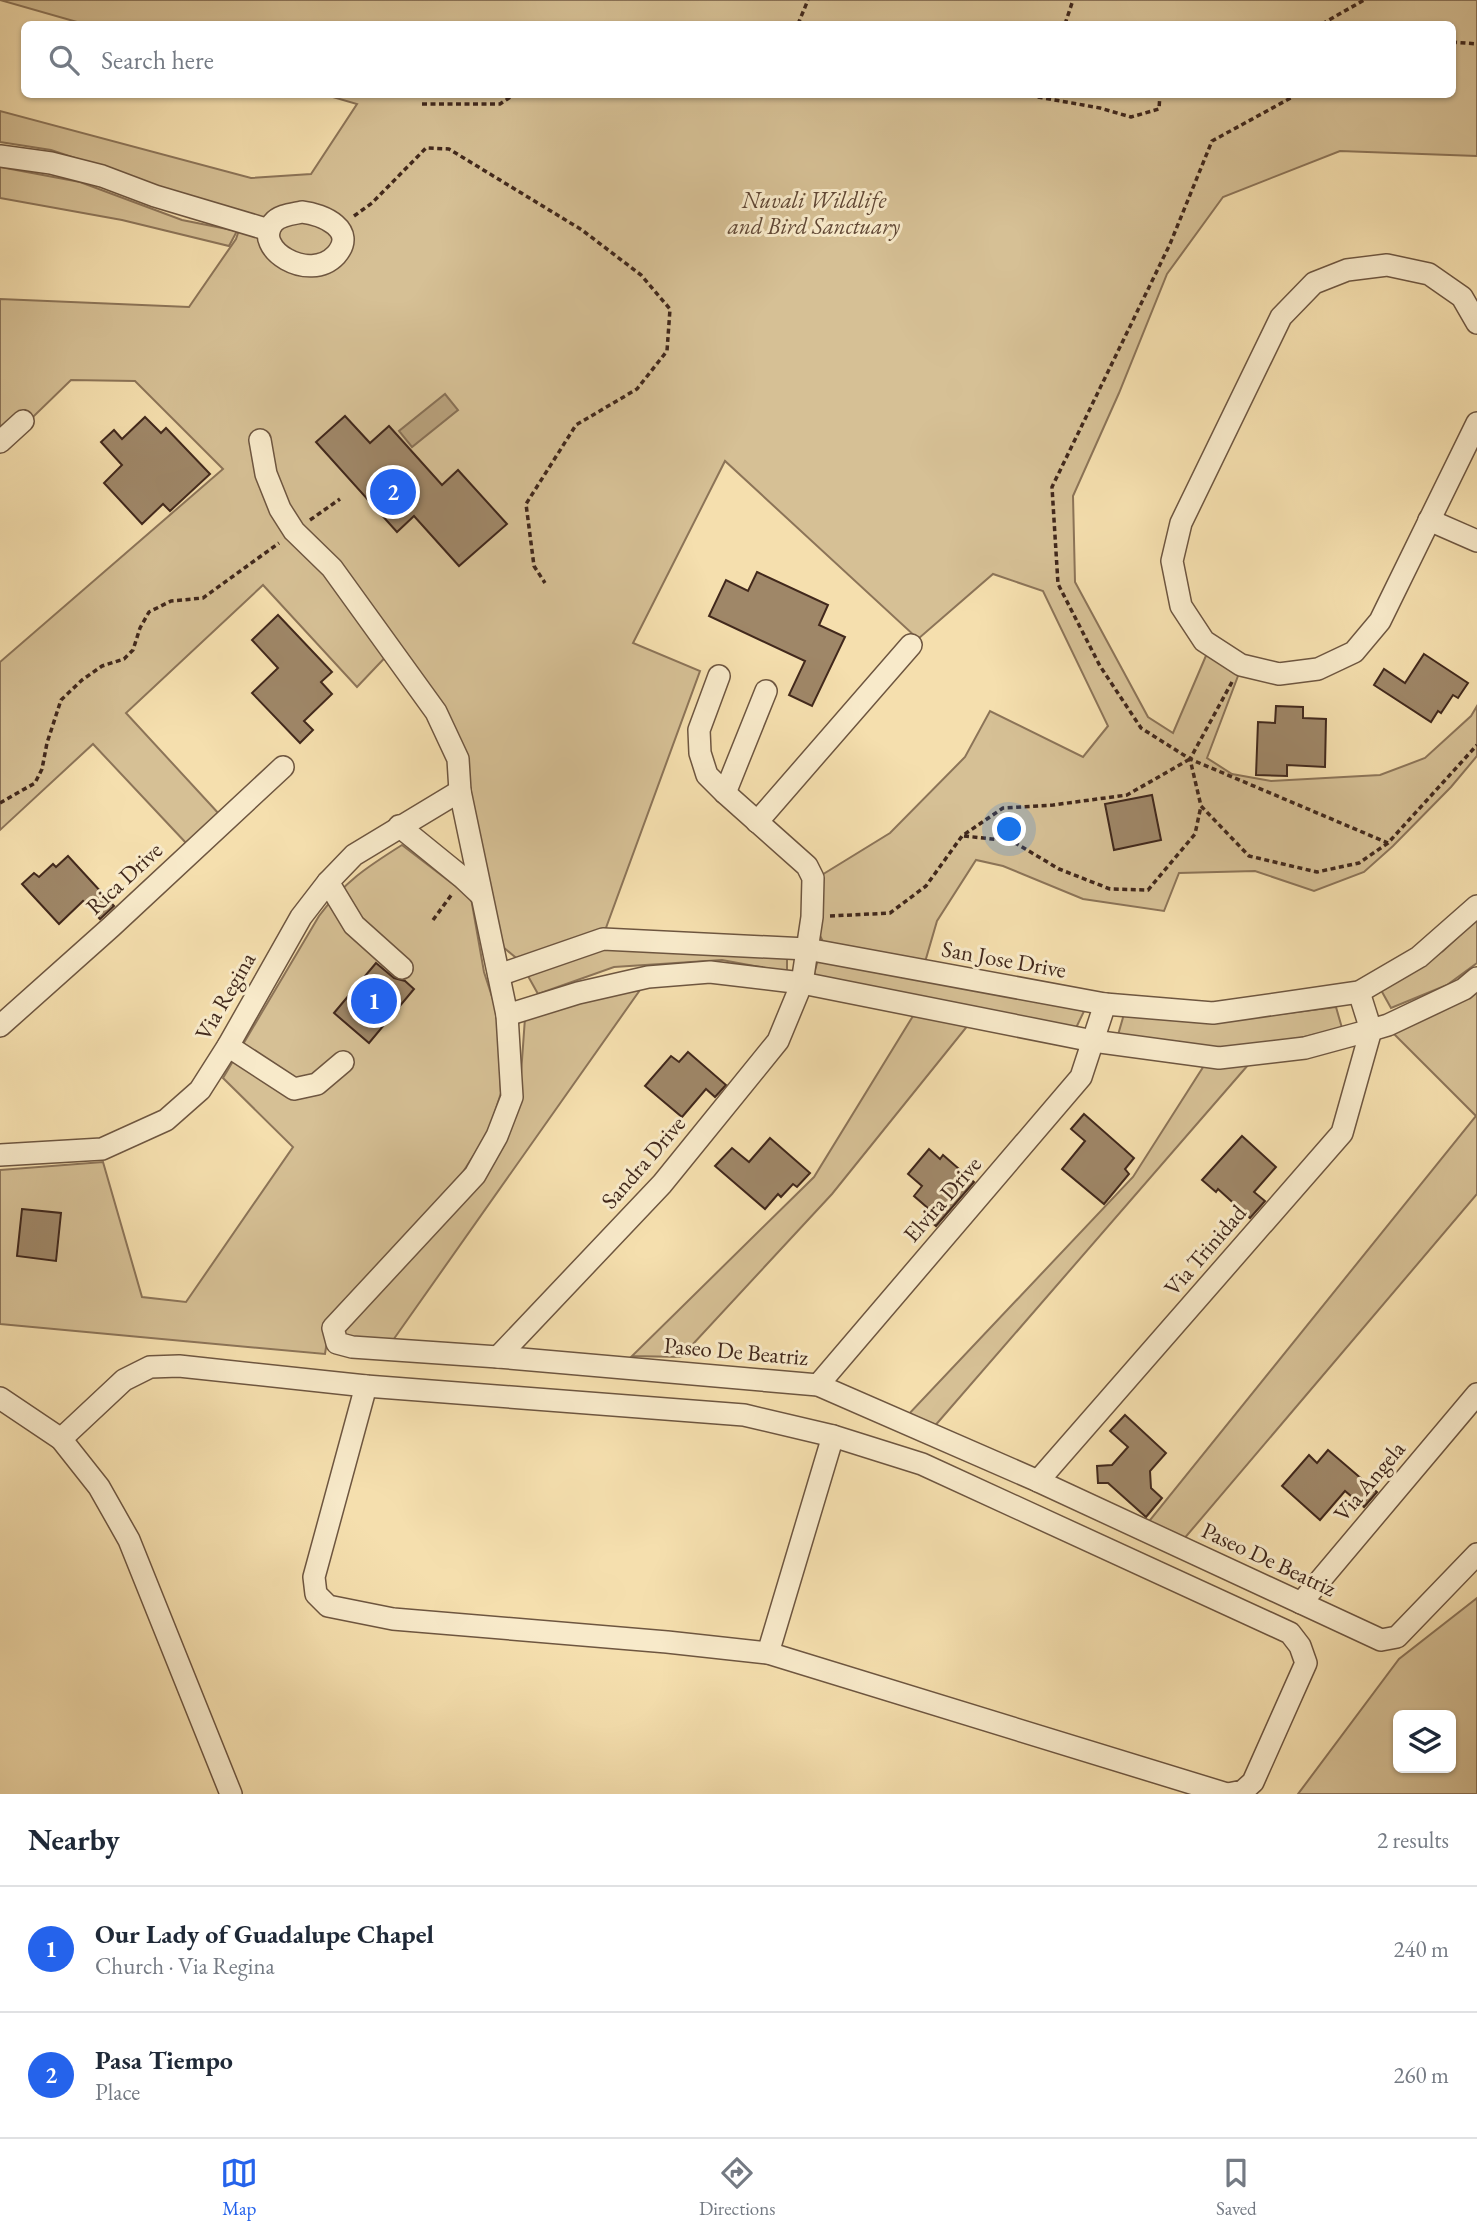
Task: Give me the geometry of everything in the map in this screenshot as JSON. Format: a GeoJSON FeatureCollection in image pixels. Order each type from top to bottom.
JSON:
{"type":"FeatureCollection","features":[{"type":"Feature","properties":{"kind":"street"},"geometry":{"type":"LineString","coordinates":[[0,156],[51,163],[102,176],[212,215],[270,230]]}},
{"type":"Feature","properties":{"kind":"street"},"geometry":{"type":"LineString","coordinates":[[302,212],[325,217],[338,228],[342,242],[339,251],[325,263],[303,266],[283,258],[276,252],[270,242],[270,230],[272,224],[281,217],[302,212]]}},
{"type":"Feature","properties":{"kind":"street"},"geometry":{"type":"LineString","coordinates":[[1477,323],[1462,297],[1429,274],[1387,265],[1347,270],[1314,283],[1281,317],[1181,523],[1172,561],[1181,606],[1204,640],[1241,665],[1279,674],[1318,669],[1354,652],[1380,621],[1477,423]]}},
{"type":"Feature","properties":{"kind":"street"},"geometry":{"type":"LineString","coordinates":[[0,442],[23,421]]}},
{"type":"Feature","properties":{"kind":"street"},"geometry":{"type":"LineString","coordinates":[[260,440],[266,474],[280,509],[294,531],[332,568],[436,712],[458,759],[460,791],[507,1015],[578,993],[648,977],[710,972],[802,983],[1093,1041],[1219,1058],[1305,1048],[1388,1025],[1464,989],[1477,978]]}},
{"type":"Feature","properties":{"kind":"street"},"geometry":{"type":"LineString","coordinates":[[1429,520],[1477,541]]}},
{"type":"Feature","properties":{"kind":"street"},"geometry":{"type":"LineString","coordinates":[[757,822],[911,645]]}},
{"type":"Feature","properties":{"kind":"street","name":"Sandra Drive"},"geometry":{"type":"LineString","coordinates":[[498,1357],[662,1184],[778,1041],[802,983],[812,917],[813,878],[807,866],[707,775],[700,752],[699,730],[719,676]]}},
{"type":"Feature","properties":{"kind":"street"},"geometry":{"type":"LineString","coordinates":[[724,793],[766,691]]}},
{"type":"Feature","properties":{"kind":"street","name":"Rica Drive"},"geometry":{"type":"LineString","coordinates":[[0,1026],[111,927],[282,767]]}},
{"type":"Feature","properties":{"kind":"street","name":"Via Regina"},"geometry":{"type":"LineString","coordinates":[[0,1155],[102,1149],[166,1120],[200,1090],[301,917],[328,882],[354,855],[460,791]]}},
{"type":"Feature","properties":{"kind":"street"},"geometry":{"type":"LineString","coordinates":[[399,827],[481,895]]}},
{"type":"Feature","properties":{"kind":"street"},"geometry":{"type":"LineString","coordinates":[[328,882],[354,925],[402,968]]}},
{"type":"Feature","properties":{"kind":"street","name":"San Jose Drive"},"geometry":{"type":"LineString","coordinates":[[499,975],[603,939],[807,949],[1105,1004],[1213,1013],[1359,992],[1419,957],[1477,906]]}},
{"type":"Feature","properties":{"kind":"street"},"geometry":{"type":"LineString","coordinates":[[1359,992],[1371,1030]]}},
{"type":"Feature","properties":{"kind":"street","name":"Elvira Drive"},"geometry":{"type":"LineString","coordinates":[[818,1385],[1081,1077],[1105,1004]]}},
{"type":"Feature","properties":{"kind":"street","name":"Paseo De Beatriz"},"geometry":{"type":"LineString","coordinates":[[507,1015],[512,1097],[492,1146],[475,1175],[333,1328],[334,1340],[339,1345],[818,1385],[1038,1481],[1381,1640],[1397,1637],[1477,1554]]}},
{"type":"Feature","properties":{"kind":"street","name":"Via Trinidad"},"geometry":{"type":"LineString","coordinates":[[1038,1481],[1342,1133],[1371,1030]]}},
{"type":"Feature","properties":{"kind":"street"},"geometry":{"type":"LineString","coordinates":[[228,1046],[294,1089],[317,1084],[343,1062]]}},
{"type":"Feature","properties":{"kind":"street"},"geometry":{"type":"LineString","coordinates":[[61,1439],[124,1380],[150,1367],[179,1366],[366,1386],[744,1415],[833,1436],[922,1464],[1290,1633],[1300,1646],[1306,1663],[1253,1782],[1243,1791],[1228,1794],[768,1653],[393,1619],[328,1606],[316,1594],[314,1577],[366,1386]]}},
{"type":"Feature","properties":{"kind":"street","name":"Via Angela"},"geometry":{"type":"LineString","coordinates":[[1301,1603],[1477,1394]]}},
{"type":"Feature","properties":{"kind":"street"},"geometry":{"type":"LineString","coordinates":[[0,1398],[61,1439],[99,1487],[129,1540],[231,1794]]}},
{"type":"Feature","properties":{"kind":"street"},"geometry":{"type":"LineString","coordinates":[[768,1653],[833,1436]]}},
{"type":"Feature","properties":{"kind":"path"},"geometry":{"type":"LineString","coordinates":[[798,21],[808,0]]}},
{"type":"Feature","properties":{"kind":"path"},"geometry":{"type":"LineString","coordinates":[[1066,21],[1073,0]]}},
{"type":"Feature","properties":{"kind":"path"},"geometry":{"type":"LineString","coordinates":[[1327,21],[1364,0]]}},
{"type":"Feature","properties":{"kind":"path"},"geometry":{"type":"LineString","coordinates":[[1456,42],[1477,44]]}},
{"type":"Feature","properties":{"kind":"path"},"geometry":{"type":"LineString","coordinates":[[422,104],[500,104],[509,98]]}},
{"type":"Feature","properties":{"kind":"path"},"geometry":{"type":"LineString","coordinates":[[1044,98],[1100,108],[1131,117],[1159,109],[1160,98]]}},
{"type":"Feature","properties":{"kind":"path"},"geometry":{"type":"LineString","coordinates":[[1291,98],[1212,141],[1170,244],[1052,487],[1058,584],[1100,666],[1141,729],[1191,759],[1388,843]]}},
{"type":"Feature","properties":{"kind":"path"},"geometry":{"type":"LineString","coordinates":[[338,228],[372,203],[426,148],[449,149],[582,230],[641,275],[670,309],[667,351],[636,389],[576,425],[526,504],[534,566],[545,583]]}},
{"type":"Feature","properties":{"kind":"path"},"geometry":{"type":"LineString","coordinates":[[0,803],[35,783],[42,769],[61,700],[102,666],[124,659],[134,650],[140,628],[149,612],[171,601],[204,598],[340,499]]}},
{"type":"Feature","properties":{"kind":"path"},"geometry":{"type":"LineString","coordinates":[[812,917],[890,914],[926,886],[962,836],[1003,808],[1053,805],[1127,795],[1191,759],[1241,665]]}},
{"type":"Feature","properties":{"kind":"path"},"geometry":{"type":"LineString","coordinates":[[1201,806],[1249,856],[1317,872],[1359,863],[1388,843],[1477,745]]}},
{"type":"Feature","properties":{"kind":"path"},"geometry":{"type":"LineString","coordinates":[[962,836],[1012,841],[1059,869],[1110,889],[1147,890],[1195,834],[1201,806],[1191,759]]}},
{"type":"Feature","properties":{"kind":"path"},"geometry":{"type":"LineString","coordinates":[[433,920],[463,878]]}},
{"type":"Feature","properties":{"kind":"green space","name":"Nuvali Wildlife and Bird Sanctuary"},"geometry":{"type":"Polygon","coordinates":[[[0,0],[1477,0],[1477,156],[1340,151],[1223,197],[1167,274],[1119,393],[1073,496],[1075,582],[1148,717],[1173,733],[1208,651],[1241,668],[1207,758],[1232,774],[1271,781],[1380,775],[1425,758],[1471,716],[1477,706],[1477,756],[1451,787],[1364,872],[1314,891],[1255,871],[1179,873],[1164,911],[1083,899],[1003,866],[976,860],[937,921],[925,962],[824,944],[815,925],[812,881],[890,833],[965,757],[990,711],[1083,757],[1108,726],[1043,591],[993,574],[918,639],[725,461],[633,643],[700,671],[603,936],[521,962],[503,947],[462,754],[397,645],[357,687],[263,585],[126,713],[220,815],[187,844],[93,744],[0,830],[0,662],[223,469],[135,381],[71,380],[33,417],[25,410],[0,432],[0,299],[189,307],[236,239],[245,212],[163,191],[51,150],[0,142],[0,111],[251,178],[311,174],[357,104],[336,98],[1456,98],[1456,21],[74,21],[0,0]]]}},
{"type":"Feature","properties":{"kind":"green space"},"geometry":{"type":"Polygon","coordinates":[[[0,167],[80,182],[182,220],[237,231],[229,246],[122,220],[0,198],[0,167]]]}},
{"type":"Feature","properties":{"kind":"green space"},"geometry":{"type":"Polygon","coordinates":[[[402,845],[471,898],[484,972],[497,1012],[501,1093],[488,1133],[463,1172],[375,1271],[329,1328],[325,1354],[0,1324],[0,1170],[103,1162],[142,1297],[186,1302],[293,1147],[223,1078],[319,916],[357,876],[402,845]]]}},
{"type":"Feature","properties":{"kind":"green space"},"geometry":{"type":"Polygon","coordinates":[[[1477,919],[1477,963],[1447,985],[1391,1008],[1381,990],[1443,951],[1477,919]]]}},
{"type":"Feature","properties":{"kind":"green space"},"geometry":{"type":"Polygon","coordinates":[[[607,948],[787,955],[787,972],[722,960],[614,967],[538,994],[528,976],[607,948]]]}},
{"type":"Feature","properties":{"kind":"green space"},"geometry":{"type":"Polygon","coordinates":[[[818,960],[1086,1007],[1075,1030],[813,977],[818,960]]]}},
{"type":"Feature","properties":{"kind":"green space"},"geometry":{"type":"Polygon","coordinates":[[[1477,988],[1477,1194],[1183,1540],[1146,1525],[1476,1116],[1392,1032],[1477,988]]]}},
{"type":"Feature","properties":{"kind":"green space"},"geometry":{"type":"Polygon","coordinates":[[[640,990],[391,1343],[342,1335],[381,1275],[477,1183],[519,1102],[525,1018],[575,1000],[640,990]]]}},
{"type":"Feature","properties":{"kind":"green space"},"geometry":{"type":"Polygon","coordinates":[[[1336,1007],[1342,1028],[1300,1038],[1221,1049],[1118,1035],[1124,1014],[1216,1022],[1336,1007]]]}},
{"type":"Feature","properties":{"kind":"green space"},"geometry":{"type":"Polygon","coordinates":[[[913,1016],[969,1024],[832,1194],[681,1357],[632,1356],[814,1177],[913,1016]]]}},
{"type":"Feature","properties":{"kind":"green space"},"geometry":{"type":"Polygon","coordinates":[[[1255,1057],[933,1428],[905,1418],[1133,1177],[1207,1061],[1255,1057]]]}},
{"type":"Feature","properties":{"kind":"green space"},"geometry":{"type":"Polygon","coordinates":[[[1477,1598],[1477,1794],[1298,1794],[1399,1659],[1477,1598]]]}},
{"type":"Feature","properties":{"kind":"shaded area"},"geometry":{"type":"Polygon","coordinates":[[[445,394],[458,410],[412,447],[399,431],[445,394]]]}},
{"type":"Feature","properties":{"kind":"building"},"geometry":{"type":"Polygon","coordinates":[[[345,416],[370,443],[389,426],[442,485],[458,470],[507,524],[459,566],[414,516],[397,532],[316,442],[345,416]]]}},
{"type":"Feature","properties":{"kind":"building"},"geometry":{"type":"Polygon","coordinates":[[[145,417],[161,433],[166,428],[210,474],[170,511],[163,504],[142,524],[104,483],[122,465],[101,442],[114,430],[122,439],[145,417]]]}},
{"type":"Feature","properties":{"kind":"building"},"geometry":{"type":"Polygon","coordinates":[[[757,572],[828,605],[819,625],[845,637],[812,706],[789,695],[805,661],[709,616],[726,580],[748,591],[757,572]]]}},
{"type":"Feature","properties":{"kind":"building"},"geometry":{"type":"Polygon","coordinates":[[[278,615],[332,672],[321,682],[332,694],[304,721],[313,730],[300,743],[252,693],[278,668],[252,640],[278,615]]]}},
{"type":"Feature","properties":{"kind":"building"},"geometry":{"type":"Polygon","coordinates":[[[1424,654],[1468,683],[1458,698],[1453,695],[1431,722],[1374,685],[1384,669],[1405,683],[1424,654]]]}},
{"type":"Feature","properties":{"kind":"building"},"geometry":{"type":"Polygon","coordinates":[[[1276,706],[1303,707],[1303,718],[1326,719],[1325,767],[1287,765],[1287,776],[1256,775],[1258,722],[1275,723],[1276,706]]]}},
{"type":"Feature","properties":{"kind":"building"},"geometry":{"type":"Polygon","coordinates":[[[1152,795],[1161,840],[1114,850],[1105,804],[1152,795]]]}},
{"type":"Feature","properties":{"kind":"building"},"geometry":{"type":"Polygon","coordinates":[[[68,856],[114,906],[100,919],[83,901],[59,924],[22,884],[34,873],[39,877],[53,864],[56,867],[68,856]]]}},
{"type":"Feature","properties":{"kind":"building"},"geometry":{"type":"Polygon","coordinates":[[[376,963],[394,978],[405,981],[414,989],[369,1043],[334,1013],[376,963]]]}},
{"type":"Feature","properties":{"kind":"building"},"geometry":{"type":"Polygon","coordinates":[[[688,1052],[726,1085],[715,1097],[706,1089],[682,1117],[645,1086],[671,1056],[679,1062],[688,1052]]]}},
{"type":"Feature","properties":{"kind":"building"},"geometry":{"type":"Polygon","coordinates":[[[1084,1114],[1134,1158],[1125,1169],[1129,1174],[1104,1204],[1062,1169],[1085,1141],[1071,1129],[1084,1114]]]}},
{"type":"Feature","properties":{"kind":"building"},"geometry":{"type":"Polygon","coordinates":[[[1242,1136],[1276,1167],[1254,1192],[1265,1201],[1250,1218],[1218,1189],[1216,1192],[1202,1180],[1242,1136]]]}},
{"type":"Feature","properties":{"kind":"building"},"geometry":{"type":"Polygon","coordinates":[[[770,1138],[810,1173],[797,1187],[793,1184],[781,1197],[778,1194],[765,1209],[715,1166],[732,1148],[749,1162],[770,1138]]]}},
{"type":"Feature","properties":{"kind":"building"},"geometry":{"type":"Polygon","coordinates":[[[929,1149],[940,1159],[943,1155],[974,1182],[936,1226],[923,1215],[929,1209],[914,1196],[922,1186],[908,1174],[929,1149]]]}},
{"type":"Feature","properties":{"kind":"building"},"geometry":{"type":"Polygon","coordinates":[[[22,1209],[61,1213],[56,1261],[17,1256],[22,1209]]]}},
{"type":"Feature","properties":{"kind":"building"},"geometry":{"type":"Polygon","coordinates":[[[1125,1415],[1166,1453],[1150,1471],[1151,1488],[1162,1498],[1146,1517],[1108,1483],[1098,1483],[1097,1466],[1112,1465],[1128,1447],[1110,1431],[1125,1415]]]}},
{"type":"Feature","properties":{"kind":"building"},"geometry":{"type":"Polygon","coordinates":[[[1328,1450],[1377,1492],[1364,1507],[1345,1491],[1320,1520],[1282,1486],[1309,1455],[1317,1463],[1328,1450]]]}},
{"type":"Feature","properties":{"kind":"place","name":"Pasa Tiempo"},"geometry":{"type":"Point","coordinates":[393,492]}},
{"type":"Feature","properties":{"kind":"place","name":"Our Lady of Guadalupe Chapel"},"geometry":{"type":"Point","coordinates":[374,1001]}}]}
